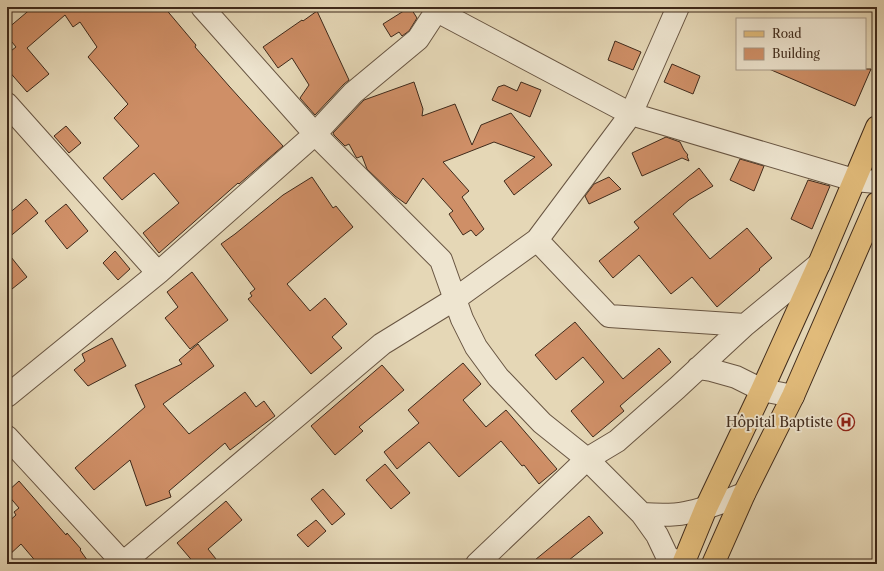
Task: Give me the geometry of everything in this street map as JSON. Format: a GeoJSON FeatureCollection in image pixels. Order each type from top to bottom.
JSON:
{"type":"FeatureCollection","features":[{"type":"Feature","properties":{"kind":"main road"},"geometry":{"type":"LineString","coordinates":[[683,564],[706,508],[762,390],[819,264],[877,127]]}},
{"type":"Feature","properties":{"kind":"main road"},"geometry":{"type":"LineString","coordinates":[[713,564],[744,494],[794,396],[877,204]]}},
{"type":"Feature","properties":{"kind":"street"},"geometry":{"type":"LineString","coordinates":[[202,7],[315,134],[442,260],[462,319],[476,347],[498,377],[542,423],[587,460],[642,514],[658,535],[667,556],[678,564]]}},
{"type":"Feature","properties":{"kind":"street"},"geometry":{"type":"LineString","coordinates":[[7,437],[123,564],[382,344],[455,299],[537,240],[631,114],[678,7]]}},
{"type":"Feature","properties":{"kind":"street"},"geometry":{"type":"LineString","coordinates":[[7,396],[158,273],[315,134],[353,93],[418,39],[438,9],[631,114],[854,180],[877,182]]}},
{"type":"Feature","properties":{"kind":"street"},"geometry":{"type":"LineString","coordinates":[[7,104],[158,273]]}},
{"type":"Feature","properties":{"kind":"street"},"geometry":{"type":"LineString","coordinates":[[537,240],[609,316],[745,325]]}},
{"type":"Feature","properties":{"kind":"street"},"geometry":{"type":"LineString","coordinates":[[477,564],[587,460],[617,441],[745,325],[819,264]]}},
{"type":"Feature","properties":{"kind":"street"},"geometry":{"type":"LineString","coordinates":[[698,368],[736,377],[762,390],[794,396]]}},
{"type":"Feature","properties":{"kind":"street"},"geometry":{"type":"LineString","coordinates":[[642,514],[656,515],[685,513],[706,508],[744,494]]}},
{"type":"Feature","properties":{"kind":"building"},"geometry":{"type":"Polygon","coordinates":[[[33,7],[164,7],[196,45],[195,47],[283,146],[239,184],[238,183],[159,253],[143,233],[179,203],[154,173],[122,200],[103,178],[139,146],[114,118],[128,104],[88,57],[97,47],[80,22],[73,27],[65,15],[27,48],[49,74],[27,92],[7,69],[7,54],[16,47],[7,36],[7,29],[33,7]]]}},
{"type":"Feature","properties":{"kind":"building"},"geometry":{"type":"Polygon","coordinates":[[[410,7],[417,18],[409,31],[402,36],[399,32],[391,37],[383,24],[410,7]]]}},
{"type":"Feature","properties":{"kind":"building"},"geometry":{"type":"Polygon","coordinates":[[[317,11],[349,80],[315,115],[300,98],[309,85],[292,58],[278,68],[263,47],[317,11]]]}},
{"type":"Feature","properties":{"kind":"building"},"geometry":{"type":"Polygon","coordinates":[[[615,41],[641,52],[633,70],[608,60],[615,41]]]}},
{"type":"Feature","properties":{"kind":"building"},"geometry":{"type":"Polygon","coordinates":[[[672,64],[700,76],[693,94],[664,82],[672,64]]]}},
{"type":"Feature","properties":{"kind":"building"},"geometry":{"type":"Polygon","coordinates":[[[871,69],[855,106],[771,70],[871,69]]]}},
{"type":"Feature","properties":{"kind":"building"},"geometry":{"type":"Polygon","coordinates":[[[414,82],[423,109],[422,116],[455,104],[472,145],[481,125],[511,113],[552,165],[514,195],[504,181],[535,157],[494,142],[443,162],[469,191],[462,197],[484,229],[476,236],[471,230],[463,235],[449,214],[453,211],[423,178],[406,204],[395,196],[367,169],[362,156],[357,158],[349,144],[345,146],[333,133],[364,100],[414,82]]]}},
{"type":"Feature","properties":{"kind":"building"},"geometry":{"type":"Polygon","coordinates":[[[521,82],[541,90],[530,117],[492,100],[498,87],[504,85],[517,91],[521,82]]]}},
{"type":"Feature","properties":{"kind":"building"},"geometry":{"type":"Polygon","coordinates":[[[66,126],[81,143],[69,153],[54,136],[66,126]]]}},
{"type":"Feature","properties":{"kind":"building"},"geometry":{"type":"Polygon","coordinates":[[[666,137],[680,142],[688,155],[689,161],[682,158],[642,176],[632,153],[666,137]]]}},
{"type":"Feature","properties":{"kind":"building"},"geometry":{"type":"Polygon","coordinates":[[[740,159],[764,166],[754,191],[730,180],[740,159]]]}},
{"type":"Feature","properties":{"kind":"building"},"geometry":{"type":"Polygon","coordinates":[[[699,168],[713,186],[689,200],[673,214],[710,259],[747,228],[772,258],[717,307],[692,277],[671,294],[639,255],[613,278],[599,261],[639,228],[634,222],[699,168]]]}},
{"type":"Feature","properties":{"kind":"building"},"geometry":{"type":"Polygon","coordinates":[[[312,177],[333,208],[336,206],[353,227],[287,284],[310,311],[325,298],[347,324],[332,337],[342,348],[311,374],[248,299],[252,296],[250,293],[255,289],[221,244],[283,195],[312,177]]]}},
{"type":"Feature","properties":{"kind":"building"},"geometry":{"type":"Polygon","coordinates":[[[609,177],[621,189],[589,204],[585,196],[594,184],[609,177]]]}},
{"type":"Feature","properties":{"kind":"building"},"geometry":{"type":"Polygon","coordinates":[[[808,180],[830,186],[812,229],[791,219],[808,180]]]}},
{"type":"Feature","properties":{"kind":"building"},"geometry":{"type":"Polygon","coordinates":[[[26,199],[38,213],[7,239],[7,215],[26,199]]]}},
{"type":"Feature","properties":{"kind":"building"},"geometry":{"type":"Polygon","coordinates":[[[66,204],[88,231],[67,249],[45,221],[66,204]]]}},
{"type":"Feature","properties":{"kind":"building"},"geometry":{"type":"Polygon","coordinates":[[[115,251],[130,269],[118,280],[103,263],[115,251]]]}},
{"type":"Feature","properties":{"kind":"building"},"geometry":{"type":"Polygon","coordinates":[[[7,252],[27,277],[7,293],[7,252]]]}},
{"type":"Feature","properties":{"kind":"building"},"geometry":{"type":"Polygon","coordinates":[[[192,272],[228,320],[190,349],[165,318],[178,307],[167,292],[192,272]]]}},
{"type":"Feature","properties":{"kind":"building"},"geometry":{"type":"Polygon","coordinates":[[[575,322],[623,379],[659,348],[671,362],[620,406],[624,411],[593,437],[571,411],[604,382],[583,357],[556,380],[535,355],[575,322]]]}},
{"type":"Feature","properties":{"kind":"building"},"geometry":{"type":"Polygon","coordinates":[[[112,338],[126,366],[88,386],[74,370],[85,361],[82,354],[112,338]]]}},
{"type":"Feature","properties":{"kind":"building"},"geometry":{"type":"Polygon","coordinates":[[[198,344],[214,366],[163,404],[189,434],[245,392],[256,407],[264,401],[275,416],[230,450],[225,443],[169,491],[171,497],[146,506],[130,460],[94,490],[75,468],[145,407],[135,385],[182,364],[179,360],[198,344]]]}},
{"type":"Feature","properties":{"kind":"building"},"geometry":{"type":"Polygon","coordinates":[[[463,363],[481,384],[463,400],[486,427],[506,410],[557,469],[539,484],[524,465],[522,466],[501,441],[459,477],[429,442],[397,469],[384,452],[419,423],[408,410],[463,363]]]}},
{"type":"Feature","properties":{"kind":"building"},"geometry":{"type":"Polygon","coordinates":[[[382,365],[404,390],[359,427],[363,431],[335,455],[311,426],[382,365]]]}},
{"type":"Feature","properties":{"kind":"building"},"geometry":{"type":"Polygon","coordinates":[[[385,464],[410,493],[391,509],[366,480],[385,464]]]}},
{"type":"Feature","properties":{"kind":"building"},"geometry":{"type":"Polygon","coordinates":[[[19,481],[66,535],[67,533],[81,549],[80,550],[90,564],[38,564],[21,544],[7,557],[7,523],[16,515],[14,512],[19,508],[7,492],[19,481]]]}},
{"type":"Feature","properties":{"kind":"building"},"geometry":{"type":"Polygon","coordinates":[[[323,489],[345,514],[332,525],[311,499],[323,489]]]}},
{"type":"Feature","properties":{"kind":"building"},"geometry":{"type":"Polygon","coordinates":[[[226,501],[242,520],[208,549],[220,564],[195,564],[177,543],[226,501]]]}},
{"type":"Feature","properties":{"kind":"building"},"geometry":{"type":"Polygon","coordinates":[[[589,516],[603,533],[564,564],[530,564],[589,516]]]}},
{"type":"Feature","properties":{"kind":"building"},"geometry":{"type":"Polygon","coordinates":[[[316,520],[326,531],[308,547],[297,535],[316,520]]]}},
{"type":"Feature","properties":{"kind":"place","name":"Hôpital Baptiste"},"geometry":{"type":"Point","coordinates":[846,422]}}]}
